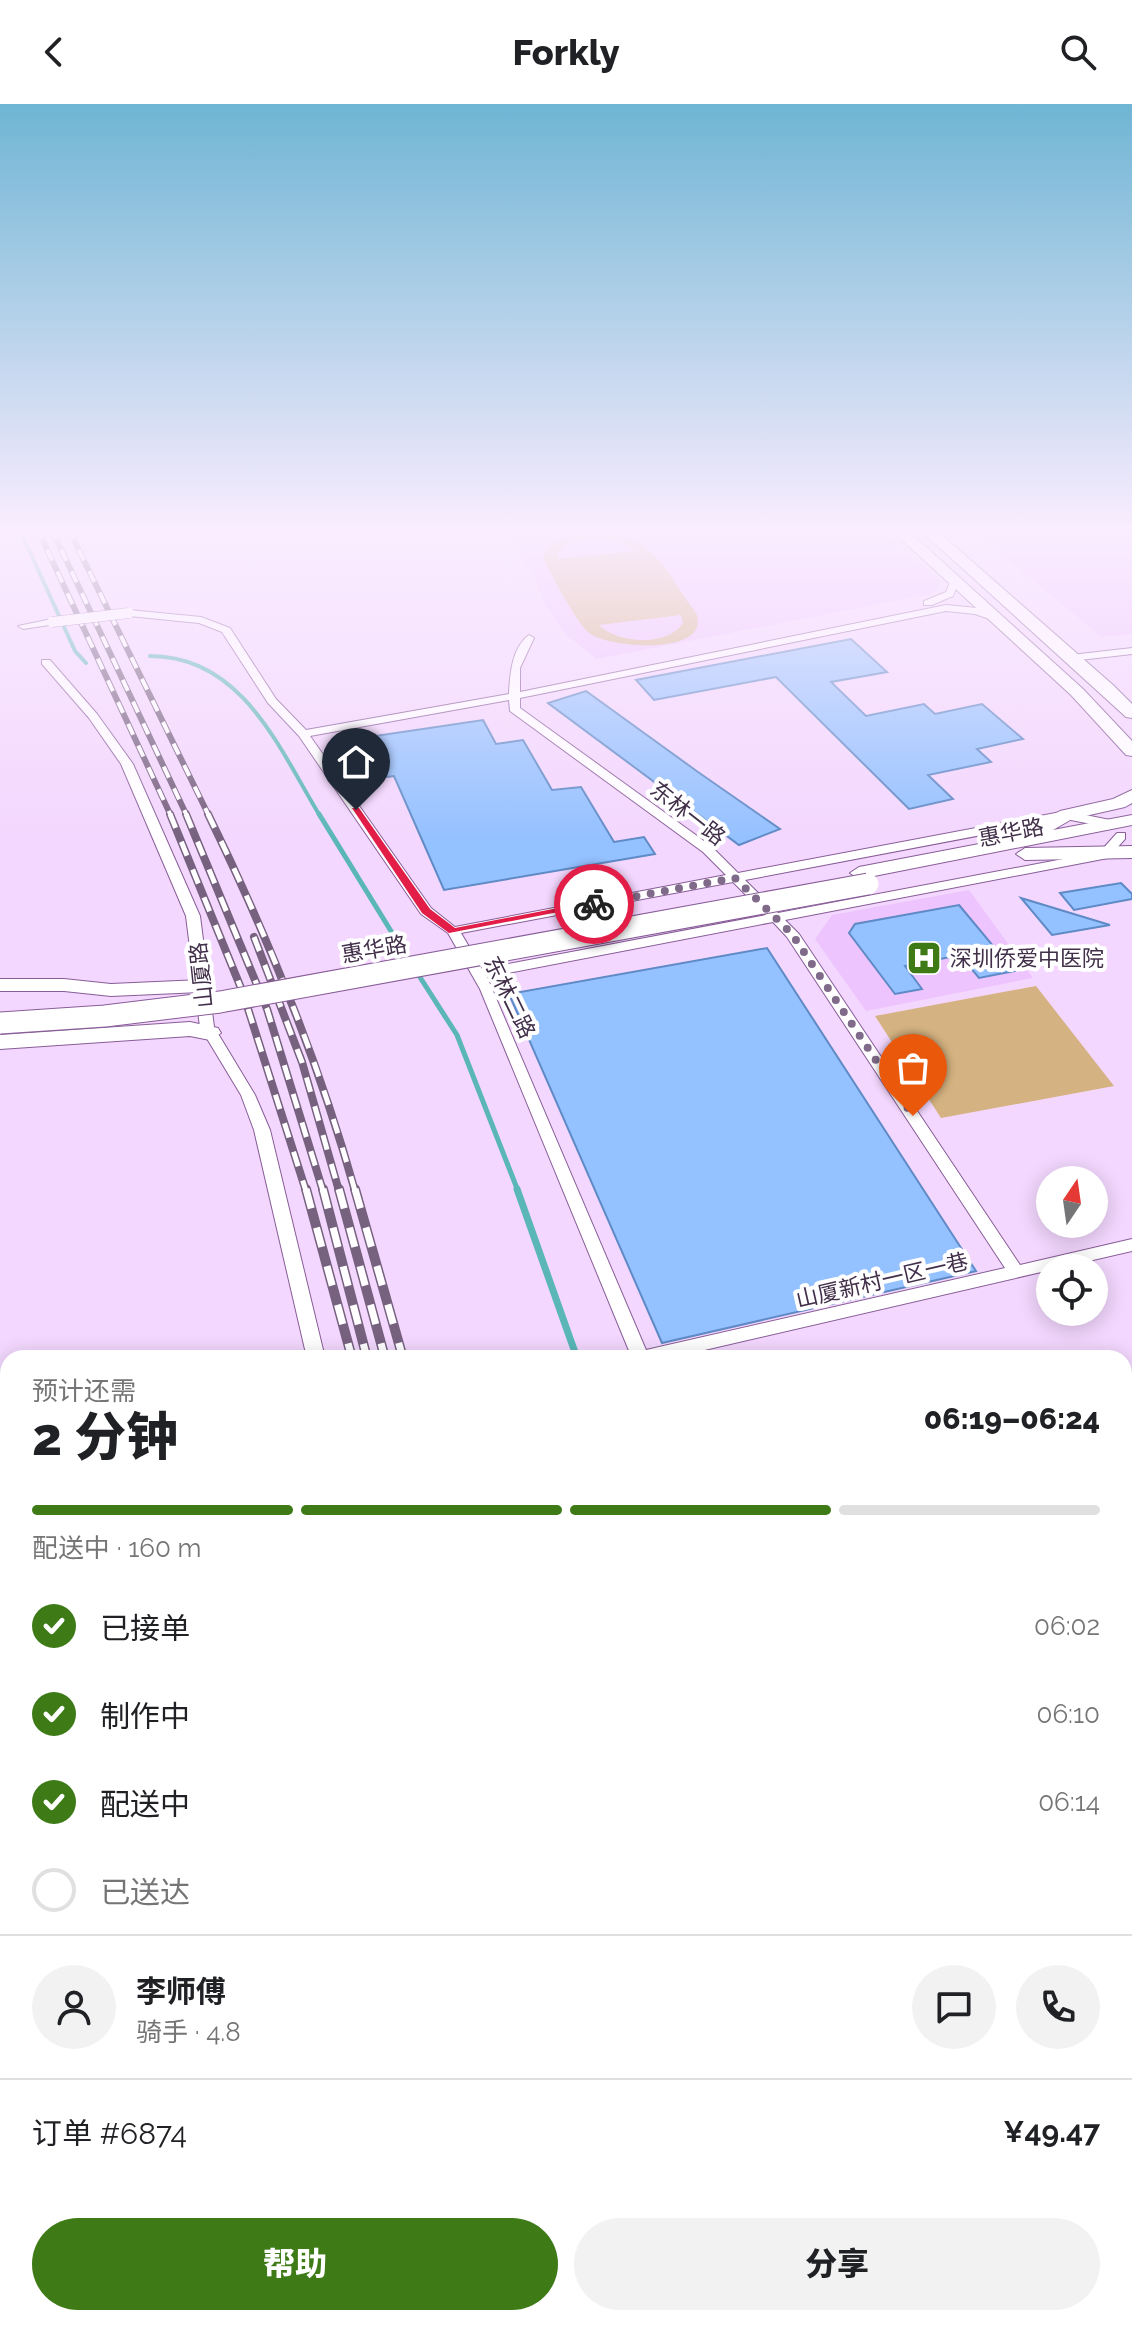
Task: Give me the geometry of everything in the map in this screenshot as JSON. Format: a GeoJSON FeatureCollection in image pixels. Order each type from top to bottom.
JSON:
{"type":"FeatureCollection","features":[{"type":"Feature","properties":{"kind":"main road"},"geometry":{"type":"LineString","coordinates":[[1010,632],[1077,692],[1132,751]]}},
{"type":"Feature","properties":{"kind":"main road"},"geometry":{"type":"LineString","coordinates":[[1041,632],[1132,713]]}},
{"type":"Feature","properties":{"kind":"main road"},"geometry":{"type":"LineString","coordinates":[[1020,848],[1066,815],[1119,803],[1132,795]]}},
{"type":"Feature","properties":{"kind":"main road","name":"惠华路"},"geometry":{"type":"LineString","coordinates":[[0,1023],[105,1016],[220,1002],[1124,828]]}},
{"type":"Feature","properties":{"kind":"main road"},"geometry":{"type":"LineString","coordinates":[[1020,848],[1104,855],[1132,852]]}},
{"type":"Feature","properties":{"kind":"main road","name":"惠华路"},"geometry":{"type":"LineString","coordinates":[[0,1008],[105,1002],[220,987],[863,879]]}},
{"type":"Feature","properties":{"kind":"main road"},"geometry":{"type":"LineString","coordinates":[[0,985],[64,985],[111,990],[201,986]]}},
{"type":"Feature","properties":{"kind":"main road"},"geometry":{"type":"LineString","coordinates":[[0,1042],[190,1029],[210,1033]]}},
{"type":"Feature","properties":{"kind":"street","name":"东林二路"},"geometry":{"type":"LineString","coordinates":[[227,632],[272,701],[299,730],[426,911],[453,931],[478,974],[512,1046],[638,1350]]}},
{"type":"Feature","properties":{"kind":"street"},"geometry":{"type":"LineString","coordinates":[[514,691],[792,632]]}},
{"type":"Feature","properties":{"kind":"street"},"geometry":{"type":"LineString","coordinates":[[299,730],[823,632]]}},
{"type":"Feature","properties":{"kind":"street"},"geometry":{"type":"LineString","coordinates":[[514,691],[515,668],[529,638]]}},
{"type":"Feature","properties":{"kind":"street"},"geometry":{"type":"LineString","coordinates":[[1071,658],[1132,651]]}},
{"type":"Feature","properties":{"kind":"street","name":"山厦路"},"geometry":{"type":"LineString","coordinates":[[46,662],[93,716],[127,764],[193,916],[210,1033],[248,1095],[262,1130],[314,1350]]}},
{"type":"Feature","properties":{"kind":"street","name":"东林一路"},"geometry":{"type":"LineString","coordinates":[[514,691],[514,709],[707,849],[792,934],[1016,1272]]}},
{"type":"Feature","properties":{"kind":"street"},"geometry":{"type":"LineString","coordinates":[[453,931],[1066,815],[1124,828],[1104,855],[478,974]]}},
{"type":"Feature","properties":{"kind":"street","name":"山厦新村一区一巷"},"geometry":{"type":"LineString","coordinates":[[676,1350],[1132,1245]]}},
{"type":"Feature","properties":{"kind":"shaded area"},"geometry":{"type":"Polygon","coordinates":[[[564,632],[737,632],[597,659],[564,632]]]}},
{"type":"Feature","properties":{"kind":"shaded area"},"geometry":{"type":"Polygon","coordinates":[[[588,632],[609,632],[642,640],[675,632],[693,632],[675,642],[656,645],[616,643],[588,632]]]}},
{"type":"Feature","properties":{"kind":"shaded area"},"geometry":{"type":"Polygon","coordinates":[[[1095,632],[1132,632],[1132,634],[1101,637],[1095,632]]]}},
{"type":"Feature","properties":{"kind":"shaded area","name":"深圳侨爱中医院"},"geometry":{"type":"Polygon","coordinates":[[[969,890],[1033,978],[866,1011],[815,939],[832,915],[969,890]]]}},
{"type":"Feature","properties":{"kind":"shaded area"},"geometry":{"type":"Polygon","coordinates":[[[1036,986],[1114,1086],[941,1118],[875,1016],[1036,986]]]}},
{"type":"Feature","properties":{"kind":"building"},"geometry":{"type":"Polygon","coordinates":[[[851,639],[887,672],[831,682],[866,716],[924,704],[935,714],[982,704],[1023,739],[977,749],[991,762],[928,775],[953,799],[909,809],[776,677],[654,700],[636,680],[851,639]]]}},
{"type":"Feature","properties":{"kind":"building"},"geometry":{"type":"Polygon","coordinates":[[[586,691],[780,829],[739,845],[548,703],[586,691]]]}},
{"type":"Feature","properties":{"kind":"building"},"geometry":{"type":"Polygon","coordinates":[[[483,720],[496,744],[523,740],[552,790],[581,787],[614,842],[644,837],[655,854],[444,890],[394,776],[364,780],[348,740],[483,720]]]}},
{"type":"Feature","properties":{"kind":"building"},"geometry":{"type":"Polygon","coordinates":[[[1121,883],[1132,894],[1132,899],[1074,910],[1060,893],[1121,883]]]}},
{"type":"Feature","properties":{"kind":"building"},"geometry":{"type":"Polygon","coordinates":[[[1021,898],[1110,925],[1052,935],[1021,898]]]}},
{"type":"Feature","properties":{"kind":"building"},"geometry":{"type":"Polygon","coordinates":[[[959,905],[1014,971],[979,978],[960,955],[905,966],[922,989],[895,994],[849,933],[855,924],[959,905]]]}},
{"type":"Feature","properties":{"kind":"building"},"geometry":{"type":"Polygon","coordinates":[[[767,948],[976,1271],[662,1343],[509,994],[767,948]]]}},
{"type":"Feature","properties":{"kind":"waterway"},"geometry":{"type":"LineString","coordinates":[[66,632],[75,651],[86,663]]}},
{"type":"Feature","properties":{"kind":"waterway"},"geometry":{"type":"LineString","coordinates":[[150,656],[182,660],[210,671],[233,689],[254,710],[272,735],[320,816]]}},
{"type":"Feature","properties":{"kind":"waterway"},"geometry":{"type":"LineString","coordinates":[[319,814],[410,962]]}},
{"type":"Feature","properties":{"kind":"waterway"},"geometry":{"type":"LineString","coordinates":[[416,971],[457,1035],[518,1191]]}},
{"type":"Feature","properties":{"kind":"waterway"},"geometry":{"type":"LineString","coordinates":[[517,1189],[574,1350]]}},
{"type":"Feature","properties":{"kind":"railway"},"geometry":{"type":"LineString","coordinates":[[85,632],[171,816]]}},
{"type":"Feature","properties":{"kind":"railway"},"geometry":{"type":"LineString","coordinates":[[100,632],[187,816]]}},
{"type":"Feature","properties":{"kind":"railway"},"geometry":{"type":"LineString","coordinates":[[119,632],[209,816]]}},
{"type":"Feature","properties":{"kind":"railway"},"geometry":{"type":"LineString","coordinates":[[170,814],[243,993],[306,1191]]}},
{"type":"Feature","properties":{"kind":"railway"},"geometry":{"type":"LineString","coordinates":[[186,814],[267,1009],[323,1191]]}},
{"type":"Feature","properties":{"kind":"railway"},"geometry":{"type":"LineString","coordinates":[[208,814],[290,999],[325,1094],[355,1191]]}},
{"type":"Feature","properties":{"kind":"railway"},"geometry":{"type":"LineString","coordinates":[[254,937],[302,1062],[339,1191]]}},
{"type":"Feature","properties":{"kind":"railway"},"geometry":{"type":"LineString","coordinates":[[306,1189],[350,1350]]}},
{"type":"Feature","properties":{"kind":"railway"},"geometry":{"type":"LineString","coordinates":[[323,1189],[365,1350]]}},
{"type":"Feature","properties":{"kind":"railway"},"geometry":{"type":"LineString","coordinates":[[339,1189],[383,1350]]}},
{"type":"Feature","properties":{"kind":"railway"},"geometry":{"type":"LineString","coordinates":[[355,1189],[401,1350]]}},
{"type":"Feature","properties":{"kind":"way so far"},"geometry":{"type":"LineString","coordinates":[[594,904],[735,878],[792,934],[913,1116]]}},
{"type":"Feature","properties":{"kind":"place","name":"深圳侨爱中医院"},"geometry":{"type":"Point","coordinates":[924,958]}},
{"type":"Feature","properties":{"kind":"route"},"geometry":{"type":"LineString","coordinates":[[356,810],[426,911],[453,931],[594,904]]}}]}
